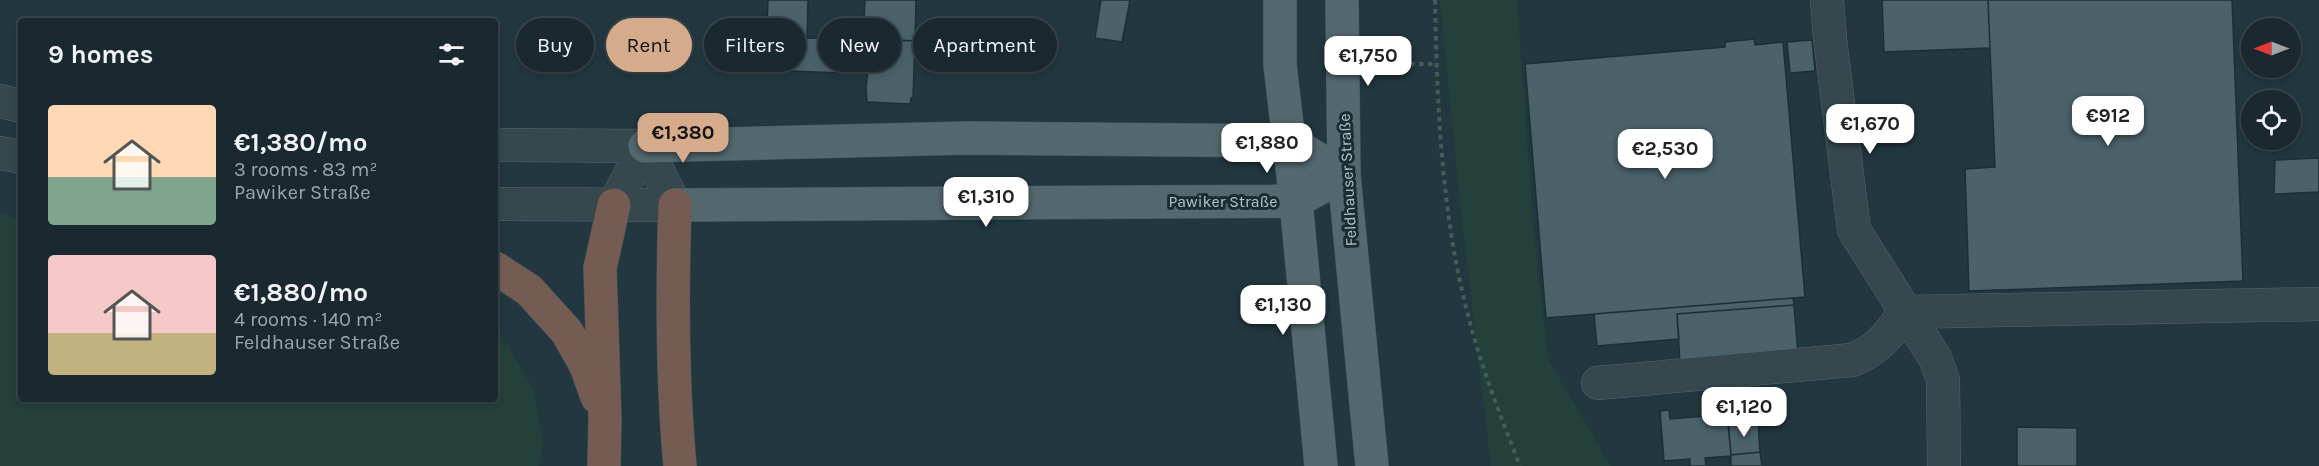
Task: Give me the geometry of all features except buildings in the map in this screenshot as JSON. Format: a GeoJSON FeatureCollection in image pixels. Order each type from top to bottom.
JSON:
{"type":"FeatureCollection","features":[{"type":"Feature","properties":{"kind":"highway"},"geometry":{"type":"LineString","coordinates":[[604,466],[605,420],[600,268],[614,205]]}},
{"type":"Feature","properties":{"kind":"highway"},"geometry":{"type":"LineString","coordinates":[[675,205],[673,293],[676,420],[680,466]]}},
{"type":"Feature","properties":{"kind":"highway"},"geometry":{"type":"LineString","coordinates":[[498,270],[529,290],[567,332],[586,366],[605,420]]}},
{"type":"Feature","properties":{"kind":"main road"},"geometry":{"type":"LineString","coordinates":[[1280,0],[1280,65],[1296,201],[1321,466]]}},
{"type":"Feature","properties":{"kind":"main road","name":"Feldhauser Straße"},"geometry":{"type":"LineString","coordinates":[[1342,0],[1344,175],[1372,466]]}},
{"type":"Feature","properties":{"kind":"main road"},"geometry":{"type":"LineString","coordinates":[[645,146],[968,138],[1289,141],[1344,175]]}},
{"type":"Feature","properties":{"kind":"main road","name":"Pawiker Straße"},"geometry":{"type":"LineString","coordinates":[[675,205],[1296,201],[1344,175]]}},
{"type":"Feature","properties":{"kind":"street"},"geometry":{"type":"LineString","coordinates":[[1827,0],[1854,230],[1935,358],[1943,380],[1944,466]]}},
{"type":"Feature","properties":{"kind":"street"},"geometry":{"type":"LineString","coordinates":[[0,101],[18,105]]}},
{"type":"Feature","properties":{"kind":"street"},"geometry":{"type":"LineString","coordinates":[[498,145],[645,146]]}},
{"type":"Feature","properties":{"kind":"street"},"geometry":{"type":"LineString","coordinates":[[614,205],[645,146]]}},
{"type":"Feature","properties":{"kind":"street"},"geometry":{"type":"LineString","coordinates":[[645,146],[675,205]]}},
{"type":"Feature","properties":{"kind":"street"},"geometry":{"type":"LineString","coordinates":[[0,153],[18,156]]}},
{"type":"Feature","properties":{"kind":"street","name":"Pawiker Straße"},"geometry":{"type":"LineString","coordinates":[[498,204],[675,205]]}},
{"type":"Feature","properties":{"kind":"street"},"geometry":{"type":"LineString","coordinates":[[1904,312],[2319,304]]}},
{"type":"Feature","properties":{"kind":"street"},"geometry":{"type":"LineString","coordinates":[[1598,383],[1852,360],[1876,347],[1896,326],[1904,312]]}},
{"type":"Feature","properties":{"kind":"path"},"geometry":{"type":"LineString","coordinates":[[1435,0],[1436,64],[1443,162],[1454,247],[1467,311],[1491,390],[1520,466]]}},
{"type":"Feature","properties":{"kind":"green space"},"geometry":{"type":"Polygon","coordinates":[[[1440,0],[1517,0],[1533,224],[1548,359],[1611,466],[1491,466],[1460,203],[1440,0]]]}},
{"type":"Feature","properties":{"kind":"green space"},"geometry":{"type":"Polygon","coordinates":[[[0,213],[18,219],[18,402],[498,402],[498,334],[502,336],[534,390],[543,441],[539,466],[0,466],[0,213]]]}}]}
